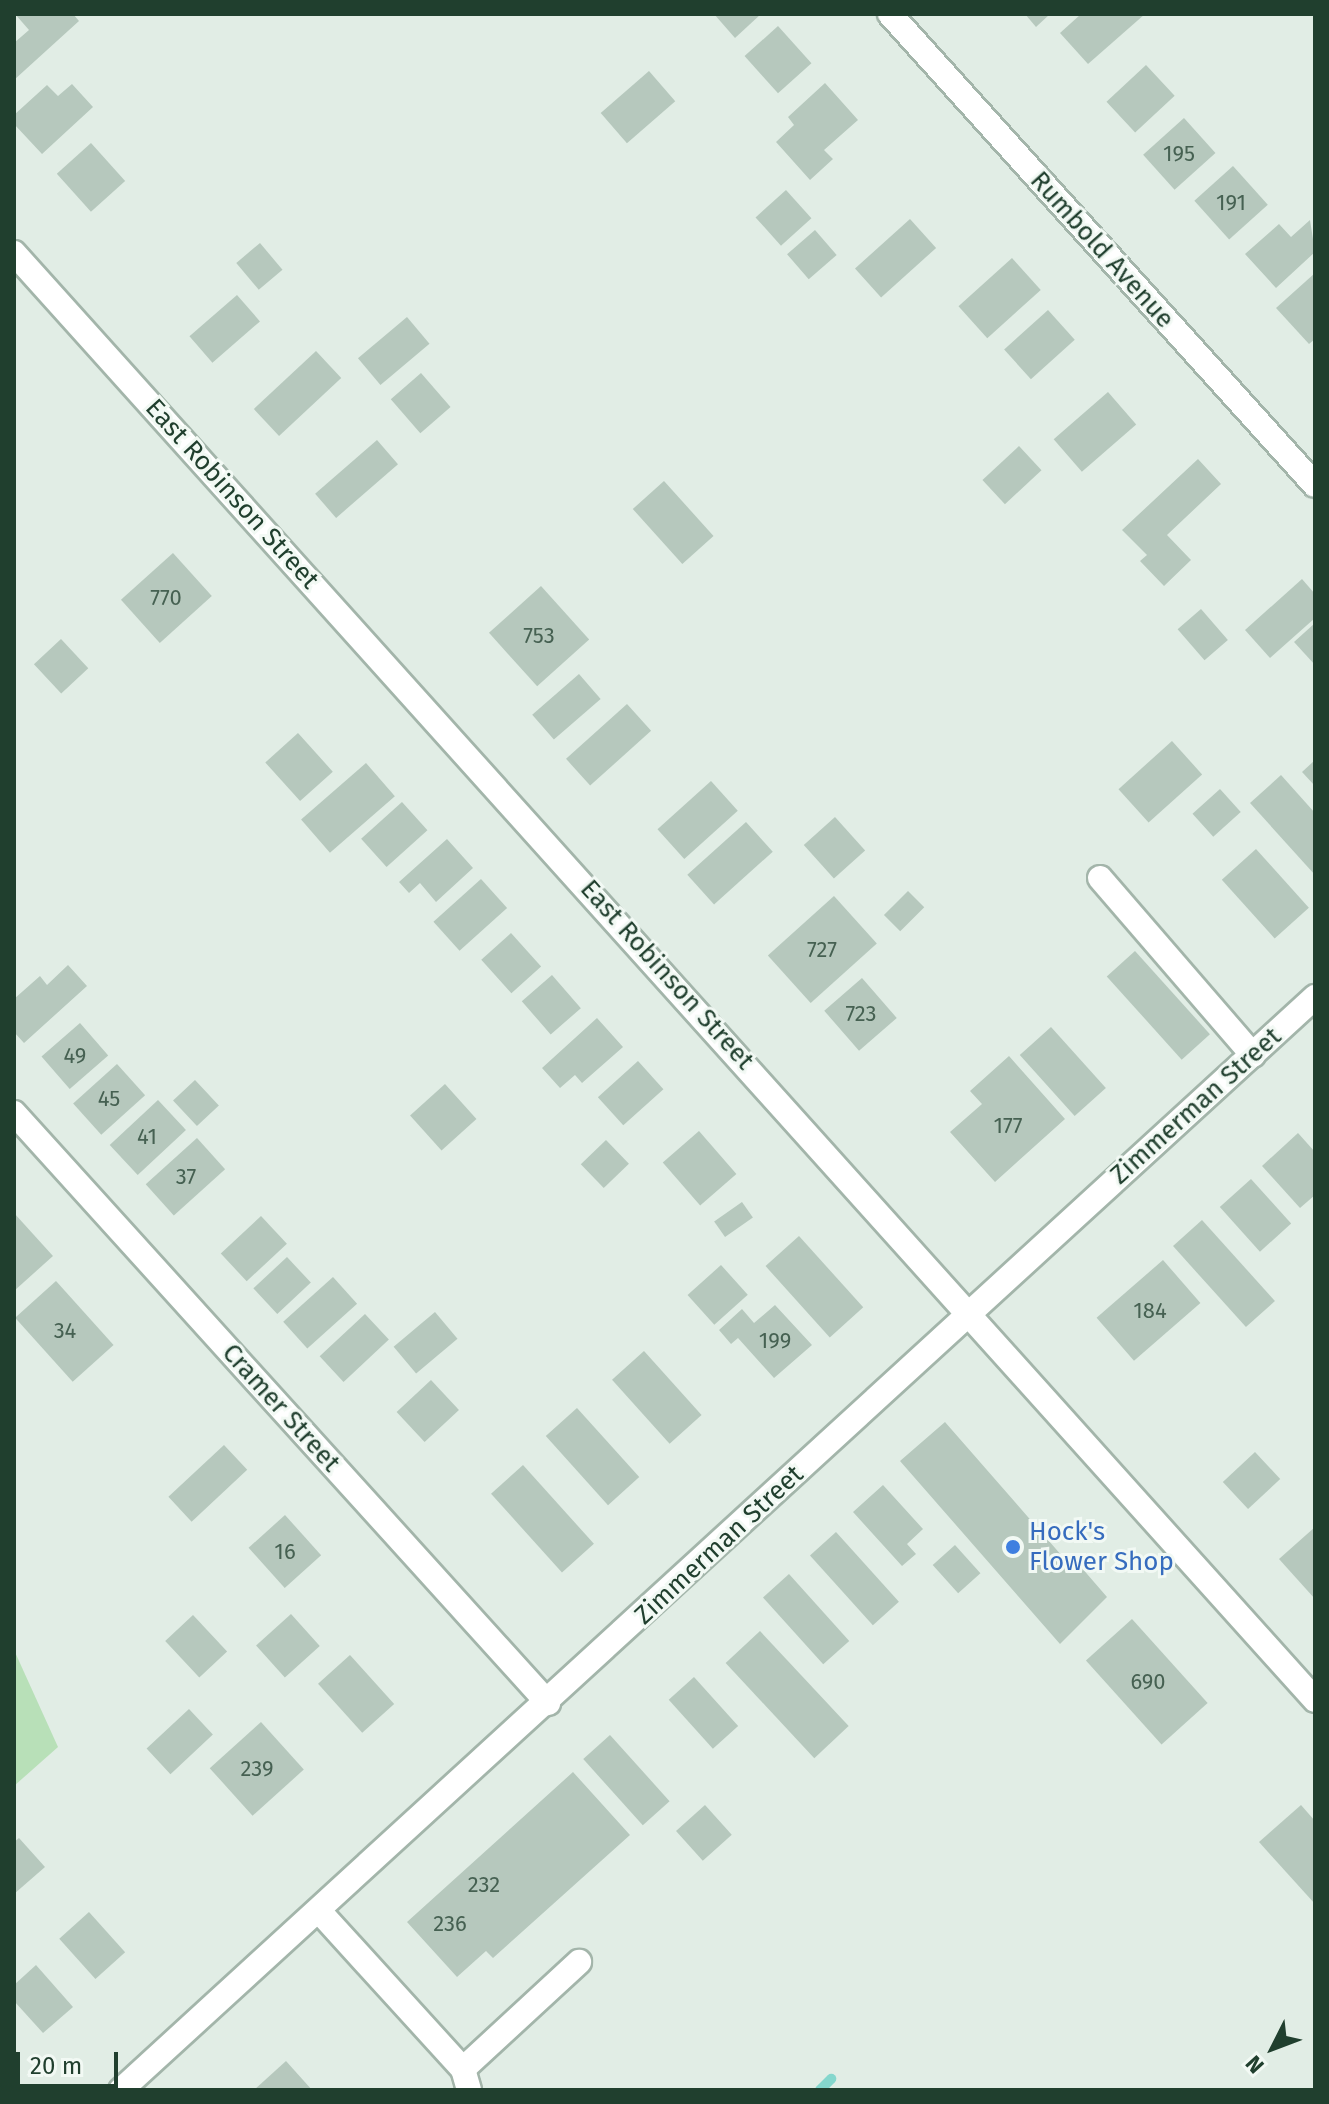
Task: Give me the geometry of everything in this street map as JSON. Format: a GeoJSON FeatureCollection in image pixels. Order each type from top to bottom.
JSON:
{"type":"FeatureCollection","features":[{"type":"Feature","properties":{"kind":"street","name":"Rumbold Avenue"},"geometry":{"type":"LineString","coordinates":[[890,14],[1315,485]]}},
{"type":"Feature","properties":{"kind":"street","name":"East Robinson Street"},"geometry":{"type":"LineString","coordinates":[[14,253],[972,1312],[1314,1696]]}},
{"type":"Feature","properties":{"kind":"street"},"geometry":{"type":"LineString","coordinates":[[1100,878],[1253,1055]]}},
{"type":"Feature","properties":{"kind":"street","name":"Zimmerman Street"},"geometry":{"type":"LineString","coordinates":[[121,2090],[548,1703],[1315,997]]}},
{"type":"Feature","properties":{"kind":"street","name":"Cramer Street"},"geometry":{"type":"LineString","coordinates":[[14,1113],[548,1703]]}},
{"type":"Feature","properties":{"kind":"street"},"geometry":{"type":"LineString","coordinates":[[319,1911],[466,2079],[579,1962]]}},
{"type":"Feature","properties":{"kind":"green space"},"geometry":{"type":"Polygon","coordinates":[[[14,1650],[58,1747],[14,1786],[14,1650]]]}},
{"type":"Feature","properties":{"kind":"building"},"geometry":{"type":"Polygon","coordinates":[[[15,14],[73,14],[79,21],[14,80],[14,43],[29,30],[15,14]]]}},
{"type":"Feature","properties":{"kind":"building"},"geometry":{"type":"Polygon","coordinates":[[[714,14],[761,14],[735,38],[714,14]]]}},
{"type":"Feature","properties":{"kind":"building"},"geometry":{"type":"Polygon","coordinates":[[[1025,14],[1050,14],[1036,27],[1025,14]]]}},
{"type":"Feature","properties":{"kind":"building"},"geometry":{"type":"Polygon","coordinates":[[[1081,14],[1145,14],[1088,64],[1060,33],[1081,14]]]}},
{"type":"Feature","properties":{"kind":"building"},"geometry":{"type":"Polygon","coordinates":[[[778,26],[811,63],[778,93],[745,56],[778,26]]]}},
{"type":"Feature","properties":{"kind":"building"},"geometry":{"type":"Polygon","coordinates":[[[1146,65],[1175,96],[1135,133],[1107,102],[1146,65]]]}},
{"type":"Feature","properties":{"kind":"building"},"geometry":{"type":"Polygon","coordinates":[[[649,71],[675,101],[627,143],[601,113],[649,71]]]}},
{"type":"Feature","properties":{"kind":"building"},"geometry":{"type":"Polygon","coordinates":[[[825,83],[858,120],[824,150],[833,159],[810,180],[776,142],[794,125],[788,117],[825,83]]]}},
{"type":"Feature","properties":{"kind":"building"},"geometry":{"type":"Polygon","coordinates":[[[72,84],[93,107],[42,154],[14,124],[14,115],[47,85],[58,96],[72,84]]]}},
{"type":"Feature","properties":{"kind":"building"},"geometry":{"type":"Polygon","coordinates":[[[1184,118],[1215,153],[1175,190],[1143,155],[1184,118]]]}},
{"type":"Feature","properties":{"kind":"building"},"geometry":{"type":"Polygon","coordinates":[[[91,143],[125,181],[91,212],[57,174],[91,143]]]}},
{"type":"Feature","properties":{"kind":"building"},"geometry":{"type":"Polygon","coordinates":[[[1233,166],[1268,205],[1229,239],[1194,201],[1233,166]]]}},
{"type":"Feature","properties":{"kind":"building"},"geometry":{"type":"Polygon","coordinates":[[[786,190],[811,218],[781,246],[756,217],[786,190]]]}},
{"type":"Feature","properties":{"kind":"building"},"geometry":{"type":"Polygon","coordinates":[[[910,219],[936,248],[881,297],[855,269],[910,219]]]}},
{"type":"Feature","properties":{"kind":"building"},"geometry":{"type":"Polygon","coordinates":[[[1310,220],[1315,252],[1276,288],[1245,254],[1279,224],[1291,237],[1310,220]]]}},
{"type":"Feature","properties":{"kind":"building"},"geometry":{"type":"Polygon","coordinates":[[[815,230],[837,255],[809,279],[787,254],[815,230]]]}},
{"type":"Feature","properties":{"kind":"building"},"geometry":{"type":"Polygon","coordinates":[[[260,243],[282,270],[259,290],[236,263],[260,243]]]}},
{"type":"Feature","properties":{"kind":"building"},"geometry":{"type":"Polygon","coordinates":[[[1012,258],[1041,290],[987,338],[958,306],[1012,258]]]}},
{"type":"Feature","properties":{"kind":"building"},"geometry":{"type":"Polygon","coordinates":[[[1315,273],[1315,339],[1309,344],[1276,308],[1315,273]]]}},
{"type":"Feature","properties":{"kind":"building"},"geometry":{"type":"Polygon","coordinates":[[[237,295],[260,321],[212,363],[189,336],[237,295]]]}},
{"type":"Feature","properties":{"kind":"building"},"geometry":{"type":"Polygon","coordinates":[[[1048,310],[1075,340],[1031,379],[1004,349],[1048,310]]]}},
{"type":"Feature","properties":{"kind":"building"},"geometry":{"type":"Polygon","coordinates":[[[407,317],[429,344],[380,385],[358,358],[407,317]]]}},
{"type":"Feature","properties":{"kind":"building"},"geometry":{"type":"Polygon","coordinates":[[[316,351],[341,378],[279,436],[254,409],[316,351]]]}},
{"type":"Feature","properties":{"kind":"building"},"geometry":{"type":"Polygon","coordinates":[[[421,373],[451,407],[420,433],[391,399],[421,373]]]}},
{"type":"Feature","properties":{"kind":"building"},"geometry":{"type":"Polygon","coordinates":[[[1108,392],[1136,424],[1082,472],[1054,439],[1108,392]]]}},
{"type":"Feature","properties":{"kind":"building"},"geometry":{"type":"Polygon","coordinates":[[[377,440],[398,464],[336,518],[315,494],[377,440]]]}},
{"type":"Feature","properties":{"kind":"building"},"geometry":{"type":"Polygon","coordinates":[[[1019,446],[1042,470],[1005,504],[982,480],[1019,446]]]}},
{"type":"Feature","properties":{"kind":"building"},"geometry":{"type":"Polygon","coordinates":[[[1198,459],[1221,484],[1167,535],[1191,560],[1164,586],[1140,561],[1147,555],[1122,530],[1198,459]]]}},
{"type":"Feature","properties":{"kind":"building"},"geometry":{"type":"Polygon","coordinates":[[[664,481],[714,536],[682,564],[633,509],[664,481]]]}},
{"type":"Feature","properties":{"kind":"building"},"geometry":{"type":"Polygon","coordinates":[[[173,553],[212,596],[160,643],[121,600],[173,553]]]}},
{"type":"Feature","properties":{"kind":"building"},"geometry":{"type":"Polygon","coordinates":[[[1302,579],[1315,594],[1315,618],[1270,658],[1245,630],[1302,579]]]}},
{"type":"Feature","properties":{"kind":"building"},"geometry":{"type":"Polygon","coordinates":[[[541,586],[589,640],[537,686],[489,633],[541,586]]]}},
{"type":"Feature","properties":{"kind":"building"},"geometry":{"type":"Polygon","coordinates":[[[1201,609],[1228,640],[1205,660],[1178,629],[1201,609]]]}},
{"type":"Feature","properties":{"kind":"building"},"geometry":{"type":"Polygon","coordinates":[[[1315,623],[1315,665],[1294,642],[1315,623]]]}},
{"type":"Feature","properties":{"kind":"building"},"geometry":{"type":"Polygon","coordinates":[[[61,639],[88,668],[61,693],[34,664],[61,639]]]}},
{"type":"Feature","properties":{"kind":"building"},"geometry":{"type":"Polygon","coordinates":[[[579,674],[601,699],[554,740],[532,715],[579,674]]]}},
{"type":"Feature","properties":{"kind":"building"},"geometry":{"type":"Polygon","coordinates":[[[627,704],[651,731],[590,786],[566,759],[627,704]]]}},
{"type":"Feature","properties":{"kind":"building"},"geometry":{"type":"Polygon","coordinates":[[[298,733],[333,772],[300,801],[265,762],[298,733]]]}},
{"type":"Feature","properties":{"kind":"building"},"geometry":{"type":"Polygon","coordinates":[[[1172,741],[1202,774],[1149,823],[1118,789],[1172,741]]]}},
{"type":"Feature","properties":{"kind":"building"},"geometry":{"type":"Polygon","coordinates":[[[1315,760],[1315,786],[1302,772],[1315,760]]]}},
{"type":"Feature","properties":{"kind":"building"},"geometry":{"type":"Polygon","coordinates":[[[366,763],[395,796],[330,853],[301,819],[366,763]]]}},
{"type":"Feature","properties":{"kind":"building"},"geometry":{"type":"Polygon","coordinates":[[[1281,775],[1315,813],[1315,875],[1250,803],[1281,775]]]}},
{"type":"Feature","properties":{"kind":"building"},"geometry":{"type":"Polygon","coordinates":[[[711,781],[738,811],[684,859],[657,829],[711,781]]]}},
{"type":"Feature","properties":{"kind":"building"},"geometry":{"type":"Polygon","coordinates":[[[1220,789],[1241,812],[1213,837],[1193,814],[1220,789]]]}},
{"type":"Feature","properties":{"kind":"building"},"geometry":{"type":"Polygon","coordinates":[[[402,802],[427,830],[387,867],[361,839],[402,802]]]}},
{"type":"Feature","properties":{"kind":"building"},"geometry":{"type":"Polygon","coordinates":[[[835,817],[865,850],[834,879],[804,845],[835,817]]]}},
{"type":"Feature","properties":{"kind":"building"},"geometry":{"type":"Polygon","coordinates":[[[746,822],[773,852],[714,905],[687,875],[746,822]]]}},
{"type":"Feature","properties":{"kind":"building"},"geometry":{"type":"Polygon","coordinates":[[[447,839],[473,868],[436,902],[420,883],[409,893],[399,882],[447,839]]]}},
{"type":"Feature","properties":{"kind":"building"},"geometry":{"type":"Polygon","coordinates":[[[1256,849],[1309,908],[1275,938],[1222,880],[1256,849]]]}},
{"type":"Feature","properties":{"kind":"building"},"geometry":{"type":"Polygon","coordinates":[[[481,879],[507,908],[460,951],[433,922],[481,879]]]}},
{"type":"Feature","properties":{"kind":"building"},"geometry":{"type":"Polygon","coordinates":[[[908,891],[924,907],[900,931],[884,915],[908,891]]]}},
{"type":"Feature","properties":{"kind":"building"},"geometry":{"type":"Polygon","coordinates":[[[834,896],[877,944],[811,1003],[768,956],[834,896]]]}},
{"type":"Feature","properties":{"kind":"building"},"geometry":{"type":"Polygon","coordinates":[[[511,933],[541,966],[511,993],[481,960],[511,933]]]}},
{"type":"Feature","properties":{"kind":"building"},"geometry":{"type":"Polygon","coordinates":[[[1135,951],[1210,1034],[1182,1060],[1107,976],[1135,951]]]}},
{"type":"Feature","properties":{"kind":"building"},"geometry":{"type":"Polygon","coordinates":[[[68,965],[87,986],[24,1043],[14,1032],[14,999],[40,976],[47,985],[68,965]]]}},
{"type":"Feature","properties":{"kind":"building"},"geometry":{"type":"Polygon","coordinates":[[[552,975],[581,1008],[551,1034],[522,1001],[552,975]]]}},
{"type":"Feature","properties":{"kind":"building"},"geometry":{"type":"Polygon","coordinates":[[[862,978],[897,1018],[859,1051],[824,1011],[862,978]]]}},
{"type":"Feature","properties":{"kind":"building"},"geometry":{"type":"Polygon","coordinates":[[[597,1018],[623,1047],[582,1083],[575,1075],[560,1088],[542,1068],[597,1018]]]}},
{"type":"Feature","properties":{"kind":"building"},"geometry":{"type":"Polygon","coordinates":[[[80,1023],[108,1055],[70,1089],[42,1056],[80,1023]]]}},
{"type":"Feature","properties":{"kind":"building"},"geometry":{"type":"Polygon","coordinates":[[[1051,1027],[1106,1088],[1075,1116],[1020,1055],[1051,1027]]]}},
{"type":"Feature","properties":{"kind":"building"},"geometry":{"type":"Polygon","coordinates":[[[1009,1056],[1065,1119],[995,1182],[950,1132],[982,1104],[970,1091],[1009,1056]]]}},
{"type":"Feature","properties":{"kind":"building"},"geometry":{"type":"Polygon","coordinates":[[[638,1061],[663,1089],[623,1125],[598,1097],[638,1061]]]}},
{"type":"Feature","properties":{"kind":"building"},"geometry":{"type":"Polygon","coordinates":[[[117,1064],[145,1095],[101,1135],[73,1103],[117,1064]]]}},
{"type":"Feature","properties":{"kind":"building"},"geometry":{"type":"Polygon","coordinates":[[[195,1080],[219,1106],[197,1126],[173,1100],[195,1080]]]}},
{"type":"Feature","properties":{"kind":"building"},"geometry":{"type":"Polygon","coordinates":[[[445,1084],[476,1119],[442,1150],[410,1115],[445,1084]]]}},
{"type":"Feature","properties":{"kind":"building"},"geometry":{"type":"Polygon","coordinates":[[[158,1100],[186,1130],[138,1175],[110,1145],[158,1100]]]}},
{"type":"Feature","properties":{"kind":"building"},"geometry":{"type":"Polygon","coordinates":[[[699,1131],[736,1174],[700,1206],[663,1162],[699,1131]]]}},
{"type":"Feature","properties":{"kind":"building"},"geometry":{"type":"Polygon","coordinates":[[[1298,1133],[1315,1152],[1315,1195],[1300,1208],[1262,1166],[1298,1133]]]}},
{"type":"Feature","properties":{"kind":"building"},"geometry":{"type":"Polygon","coordinates":[[[197,1138],[225,1169],[174,1215],[146,1184],[197,1138]]]}},
{"type":"Feature","properties":{"kind":"building"},"geometry":{"type":"Polygon","coordinates":[[[606,1140],[629,1164],[604,1188],[581,1164],[606,1140]]]}},
{"type":"Feature","properties":{"kind":"building"},"geometry":{"type":"Polygon","coordinates":[[[1251,1179],[1291,1224],[1260,1252],[1220,1207],[1251,1179]]]}},
{"type":"Feature","properties":{"kind":"building"},"geometry":{"type":"Polygon","coordinates":[[[742,1202],[753,1218],[725,1237],[714,1222],[742,1202]]]}},
{"type":"Feature","properties":{"kind":"building"},"geometry":{"type":"Polygon","coordinates":[[[14,1213],[53,1256],[14,1291],[14,1213]]]}},
{"type":"Feature","properties":{"kind":"building"},"geometry":{"type":"Polygon","coordinates":[[[261,1216],[287,1244],[247,1281],[221,1254],[261,1216]]]}},
{"type":"Feature","properties":{"kind":"building"},"geometry":{"type":"Polygon","coordinates":[[[1202,1220],[1275,1301],[1246,1327],[1173,1246],[1202,1220]]]}},
{"type":"Feature","properties":{"kind":"building"},"geometry":{"type":"Polygon","coordinates":[[[799,1236],[863,1307],[830,1337],[766,1266],[799,1236]]]}},
{"type":"Feature","properties":{"kind":"building"},"geometry":{"type":"Polygon","coordinates":[[[287,1257],[311,1283],[277,1314],[253,1288],[287,1257]]]}},
{"type":"Feature","properties":{"kind":"building"},"geometry":{"type":"Polygon","coordinates":[[[1163,1260],[1200,1303],[1134,1361],[1097,1318],[1163,1260]]]}},
{"type":"Feature","properties":{"kind":"building"},"geometry":{"type":"Polygon","coordinates":[[[721,1265],[748,1295],[714,1325],[688,1295],[721,1265]]]}},
{"type":"Feature","properties":{"kind":"building"},"geometry":{"type":"Polygon","coordinates":[[[333,1277],[357,1304],[307,1349],[283,1322],[333,1277]]]}},
{"type":"Feature","properties":{"kind":"building"},"geometry":{"type":"Polygon","coordinates":[[[56,1281],[114,1345],[73,1382],[15,1318],[56,1281]]]}},
{"type":"Feature","properties":{"kind":"building"},"geometry":{"type":"Polygon","coordinates":[[[775,1305],[812,1345],[774,1378],[738,1338],[731,1344],[719,1330],[742,1309],[754,1323],[775,1305]]]}},
{"type":"Feature","properties":{"kind":"building"},"geometry":{"type":"Polygon","coordinates":[[[435,1312],[457,1339],[416,1374],[394,1347],[435,1312]]]}},
{"type":"Feature","properties":{"kind":"building"},"geometry":{"type":"Polygon","coordinates":[[[365,1314],[389,1340],[344,1382],[320,1356],[365,1314]]]}},
{"type":"Feature","properties":{"kind":"building"},"geometry":{"type":"Polygon","coordinates":[[[644,1351],[702,1415],[670,1444],[612,1380],[644,1351]]]}},
{"type":"Feature","properties":{"kind":"building"},"geometry":{"type":"Polygon","coordinates":[[[431,1380],[459,1410],[425,1442],[397,1412],[431,1380]]]}},
{"type":"Feature","properties":{"kind":"building"},"geometry":{"type":"Polygon","coordinates":[[[577,1408],[639,1477],[608,1505],[546,1436],[577,1408]]]}},
{"type":"Feature","properties":{"kind":"building","name":"Hock's Flower Shop"},"geometry":{"type":"Polygon","coordinates":[[[945,1422],[1076,1572],[1081,1567],[1107,1597],[1060,1644],[900,1461],[945,1422]]]}},
{"type":"Feature","properties":{"kind":"building"},"geometry":{"type":"Polygon","coordinates":[[[224,1445],[247,1470],[192,1522],[168,1497],[224,1445]]]}},
{"type":"Feature","properties":{"kind":"building"},"geometry":{"type":"Polygon","coordinates":[[[1255,1452],[1280,1479],[1248,1509],[1223,1482],[1255,1452]]]}},
{"type":"Feature","properties":{"kind":"building"},"geometry":{"type":"Polygon","coordinates":[[[523,1465],[594,1544],[562,1573],[491,1494],[523,1465]]]}},
{"type":"Feature","properties":{"kind":"building"},"geometry":{"type":"Polygon","coordinates":[[[883,1485],[923,1529],[907,1544],[916,1554],[902,1566],[853,1512],[883,1485]]]}},
{"type":"Feature","properties":{"kind":"building"},"geometry":{"type":"Polygon","coordinates":[[[285,1515],[321,1555],[285,1588],[249,1548],[285,1515]]]}},
{"type":"Feature","properties":{"kind":"building"},"geometry":{"type":"Polygon","coordinates":[[[1315,1527],[1315,1599],[1279,1559],[1315,1527]]]}},
{"type":"Feature","properties":{"kind":"building"},"geometry":{"type":"Polygon","coordinates":[[[836,1532],[899,1602],[873,1625],[810,1555],[836,1532]]]}},
{"type":"Feature","properties":{"kind":"building"},"geometry":{"type":"Polygon","coordinates":[[[955,1545],[980,1573],[958,1593],[933,1565],[955,1545]]]}},
{"type":"Feature","properties":{"kind":"building"},"geometry":{"type":"Polygon","coordinates":[[[789,1574],[849,1641],[823,1664],[763,1597],[789,1574]]]}},
{"type":"Feature","properties":{"kind":"building"},"geometry":{"type":"Polygon","coordinates":[[[291,1614],[320,1646],[285,1677],[256,1645],[291,1614]]]}},
{"type":"Feature","properties":{"kind":"building"},"geometry":{"type":"Polygon","coordinates":[[[193,1615],[227,1652],[199,1677],[165,1641],[193,1615]]]}},
{"type":"Feature","properties":{"kind":"building"},"geometry":{"type":"Polygon","coordinates":[[[1132,1619],[1208,1703],[1162,1744],[1086,1660],[1132,1619]]]}},
{"type":"Feature","properties":{"kind":"building"},"geometry":{"type":"Polygon","coordinates":[[[760,1631],[849,1726],[814,1758],[726,1663],[760,1631]]]}},
{"type":"Feature","properties":{"kind":"building"},"geometry":{"type":"Polygon","coordinates":[[[350,1655],[394,1704],[362,1733],[318,1684],[350,1655]]]}},
{"type":"Feature","properties":{"kind":"building"},"geometry":{"type":"Polygon","coordinates":[[[694,1677],[738,1726],[713,1749],[669,1700],[694,1677]]]}},
{"type":"Feature","properties":{"kind":"building"},"geometry":{"type":"Polygon","coordinates":[[[189,1709],[213,1735],[170,1774],[147,1749],[189,1709]]]}},
{"type":"Feature","properties":{"kind":"building"},"geometry":{"type":"Polygon","coordinates":[[[261,1722],[304,1770],[253,1816],[210,1768],[261,1722]]]}},
{"type":"Feature","properties":{"kind":"building"},"geometry":{"type":"Polygon","coordinates":[[[610,1735],[670,1801],[643,1825],[583,1759],[610,1735]]]}},
{"type":"Feature","properties":{"kind":"building"},"geometry":{"type":"Polygon","coordinates":[[[573,1772],[630,1835],[493,1958],[486,1951],[457,1977],[407,1922],[573,1772]]]}},
{"type":"Feature","properties":{"kind":"building"},"geometry":{"type":"Polygon","coordinates":[[[705,1805],[732,1835],[703,1861],[676,1831],[705,1805]]]}},
{"type":"Feature","properties":{"kind":"building"},"geometry":{"type":"Polygon","coordinates":[[[1301,1805],[1315,1821],[1315,1904],[1259,1842],[1301,1805]]]}},
{"type":"Feature","properties":{"kind":"building"},"geometry":{"type":"Polygon","coordinates":[[[19,1838],[45,1867],[14,1894],[14,1842],[19,1838]]]}},
{"type":"Feature","properties":{"kind":"building"},"geometry":{"type":"Polygon","coordinates":[[[89,1912],[125,1952],[95,1979],[59,1939],[89,1912]]]}},
{"type":"Feature","properties":{"kind":"building"},"geometry":{"type":"Polygon","coordinates":[[[36,1965],[73,2007],[43,2033],[14,2001],[14,1985],[36,1965]]]}},
{"type":"Feature","properties":{"kind":"building"},"geometry":{"type":"Polygon","coordinates":[[[286,2061],[312,2090],[254,2090],[286,2061]]]}},
{"type":"Feature","properties":{"kind":"waterway"},"geometry":{"type":"LineString","coordinates":[[820,2090],[831,2079]]}},
{"type":"Feature","properties":{"kind":"place","name":"Hock's Flower Shop"},"geometry":{"type":"Point","coordinates":[1013,1547]}}]}
